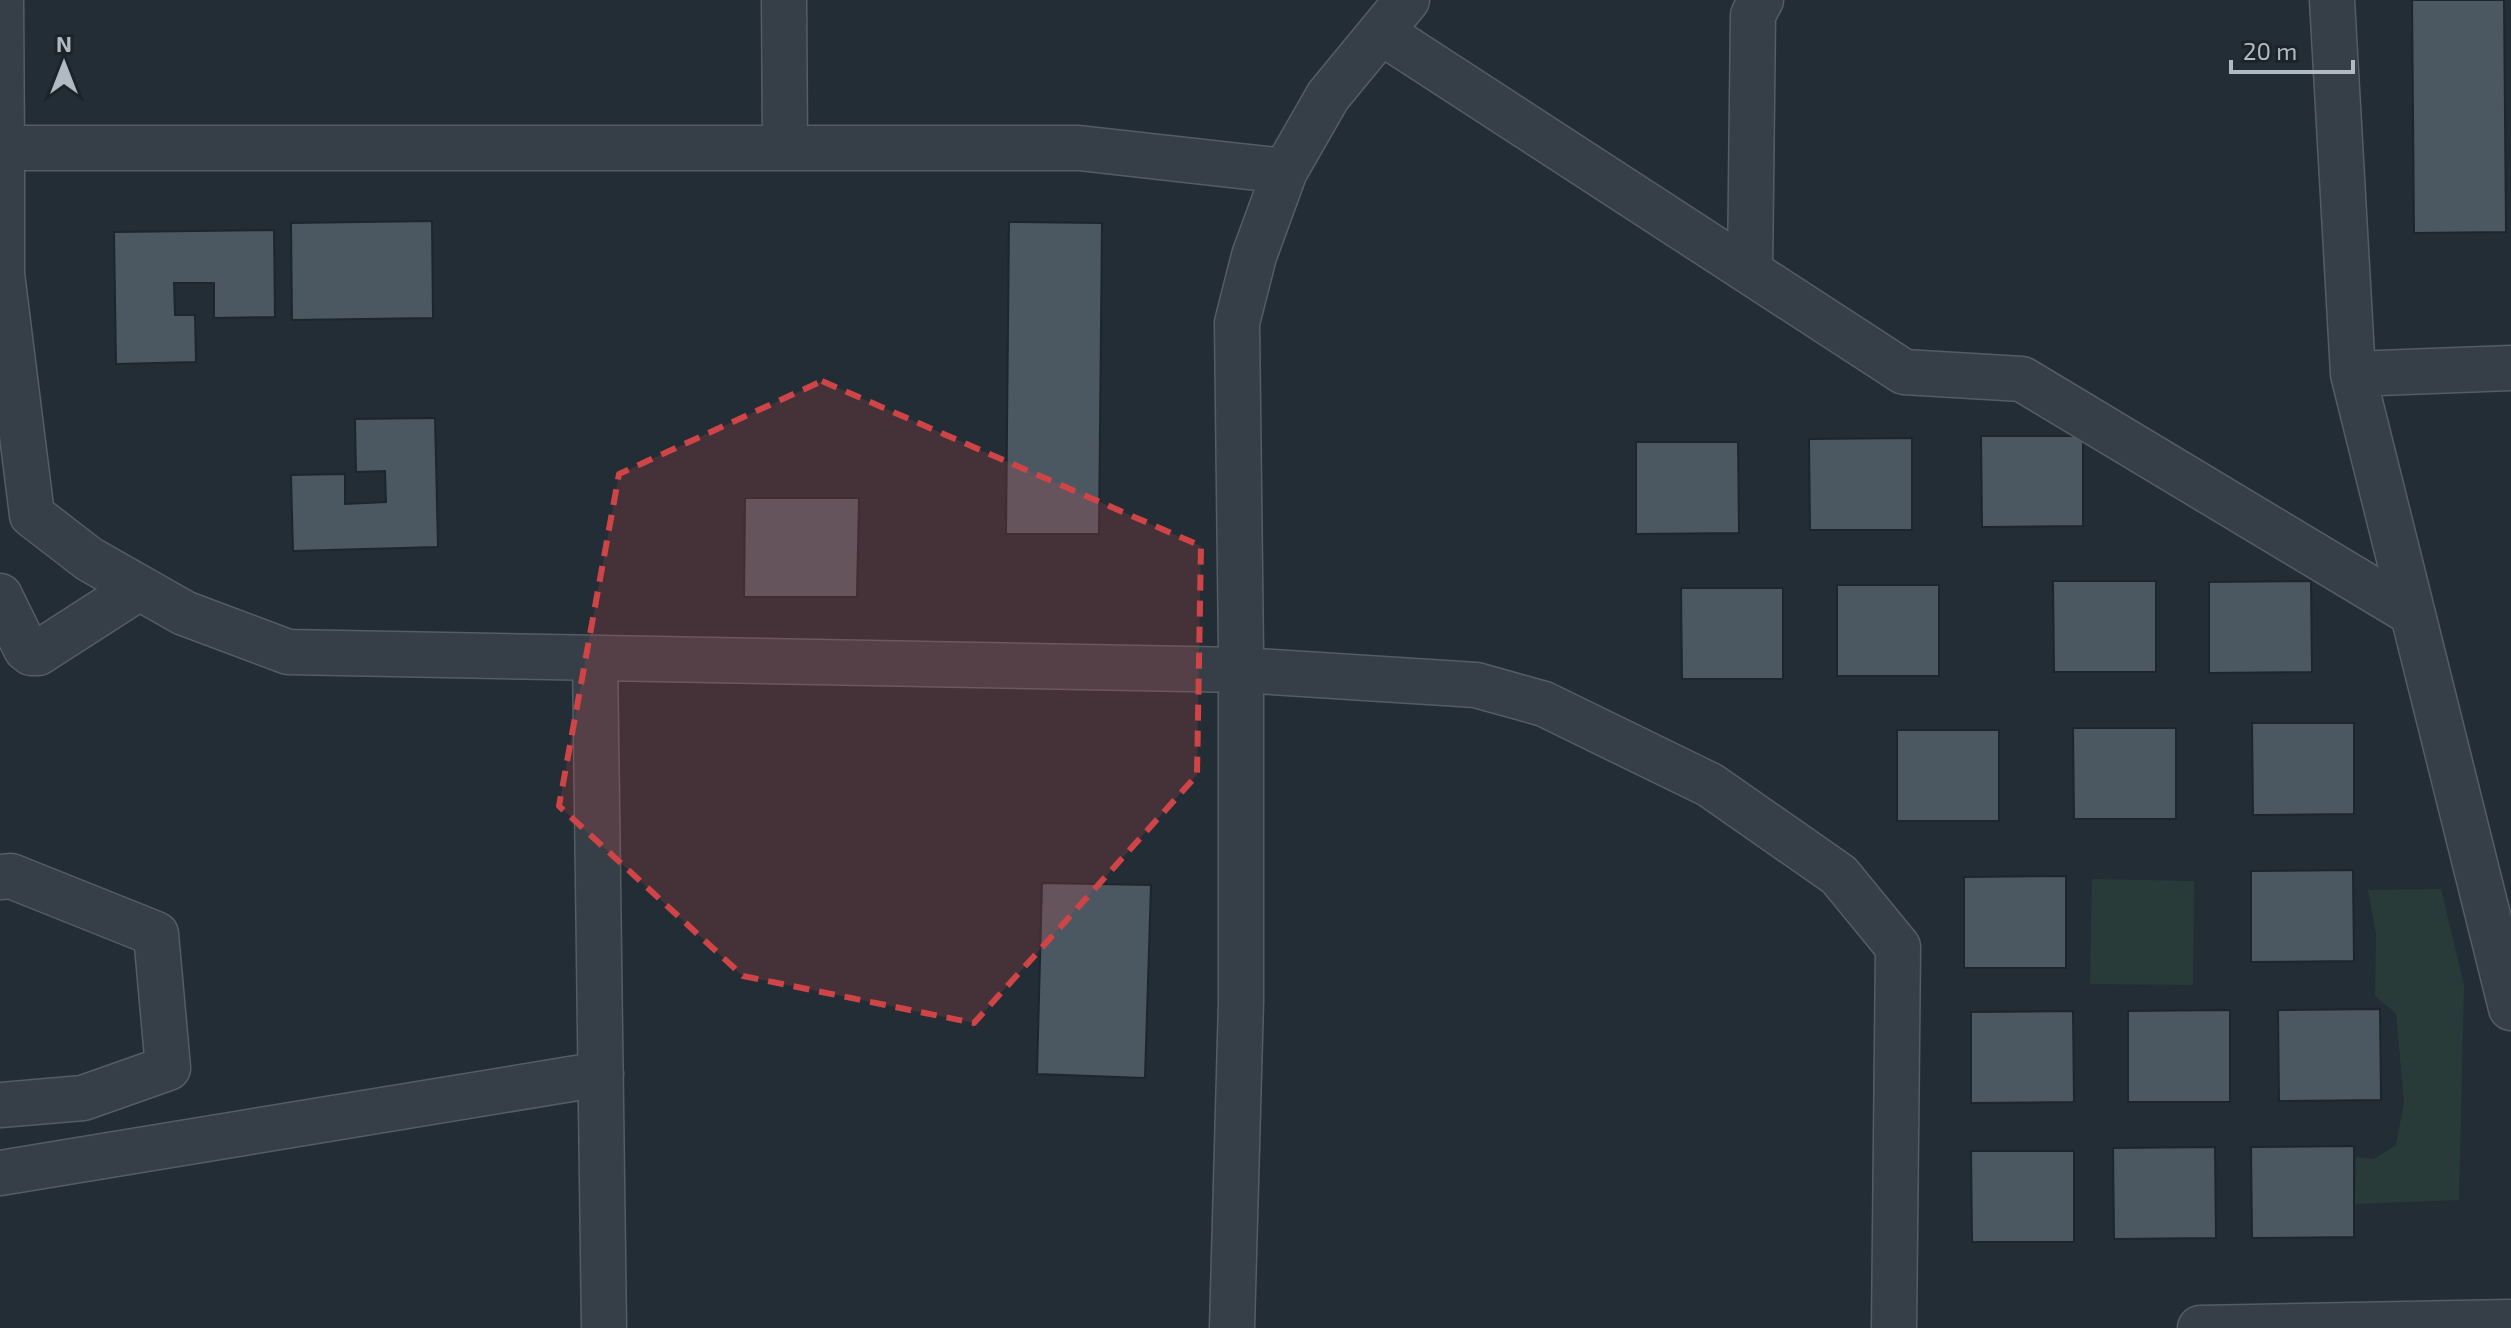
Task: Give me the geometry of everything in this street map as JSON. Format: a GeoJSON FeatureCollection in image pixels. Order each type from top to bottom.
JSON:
{"type":"FeatureCollection","features":[{"type":"Feature","properties":{"kind":"street"},"geometry":{"type":"LineString","coordinates":[[1,0],[2,274],[32,515],[89,559],[184,613],[288,652],[1241,670],[1476,685],[1544,704],[1710,785],[1839,875],[1898,947],[1894,1328]]}},
{"type":"Feature","properties":{"kind":"street"},"geometry":{"type":"LineString","coordinates":[[784,0],[785,148]]}},
{"type":"Feature","properties":{"kind":"street"},"geometry":{"type":"LineString","coordinates":[[1750,272],[1753,15],[1761,0]]}},
{"type":"Feature","properties":{"kind":"street"},"geometry":{"type":"LineString","coordinates":[[2332,0],[2353,374],[2511,1008]]}},
{"type":"Feature","properties":{"kind":"street"},"geometry":{"type":"LineString","coordinates":[[1232,1328],[1241,1001],[1237,323],[1254,256],[1285,171],[1328,96],[1394,16],[1750,272],[1904,372],[2022,379],[2413,614]]}},
{"type":"Feature","properties":{"kind":"street"},"geometry":{"type":"LineString","coordinates":[[2,148],[1079,148],[1285,171]]}},
{"type":"Feature","properties":{"kind":"street"},"geometry":{"type":"LineString","coordinates":[[2353,374],[2511,368]]}},
{"type":"Feature","properties":{"kind":"street"},"geometry":{"type":"LineString","coordinates":[[0,596],[26,649],[38,653],[139,588]]}},
{"type":"Feature","properties":{"kind":"street"},"geometry":{"type":"LineString","coordinates":[[595,658],[604,1328]]}},
{"type":"Feature","properties":{"kind":"street"},"geometry":{"type":"LineString","coordinates":[[0,877],[11,876],[156,934],[168,1068],[83,1098],[0,1105]]}},
{"type":"Feature","properties":{"kind":"street"},"geometry":{"type":"LineString","coordinates":[[0,1173],[601,1074]]}},
{"type":"Feature","properties":{"kind":"street"},"geometry":{"type":"LineString","coordinates":[[2200,1328],[2511,1322]]}},
{"type":"Feature","properties":{"kind":"highlighted area"},"geometry":{"type":"Polygon","coordinates":[[[822,381],[1201,546],[1197,775],[974,1023],[743,976],[559,806],[619,474],[822,381]]]}},
{"type":"Feature","properties":{"kind":"green space"},"geometry":{"type":"Polygon","coordinates":[[[2092,879],[2194,881],[2193,985],[2090,984],[2092,879]]]}},
{"type":"Feature","properties":{"kind":"green space"},"geometry":{"type":"Polygon","coordinates":[[[2441,889],[2464,985],[2459,1200],[2355,1204],[2356,1157],[2374,1159],[2396,1145],[2404,1102],[2396,1014],[2375,996],[2376,934],[2368,890],[2441,889]]]}},
{"type":"Feature","properties":{"kind":"building"},"geometry":{"type":"Polygon","coordinates":[[[2412,0],[2504,0],[2506,232],[2414,233],[2412,0]]]}},
{"type":"Feature","properties":{"kind":"building"},"geometry":{"type":"Polygon","coordinates":[[[432,221],[433,318],[292,320],[291,223],[432,221]]]}},
{"type":"Feature","properties":{"kind":"building"},"geometry":{"type":"Polygon","coordinates":[[[1009,222],[1102,223],[1099,534],[1006,534],[1009,222]]]}},
{"type":"Feature","properties":{"kind":"building"},"geometry":{"type":"Polygon","coordinates":[[[274,230],[275,317],[214,318],[214,283],[174,283],[175,315],[195,315],[196,362],[116,364],[114,232],[274,230]]]}},
{"type":"Feature","properties":{"kind":"building"},"geometry":{"type":"Polygon","coordinates":[[[435,418],[438,547],[293,551],[291,475],[345,474],[345,504],[386,502],[385,471],[356,472],[355,419],[435,418]]]}},
{"type":"Feature","properties":{"kind":"building"},"geometry":{"type":"Polygon","coordinates":[[[1981,436],[2083,436],[2083,526],[1982,527],[1981,436]]]}},
{"type":"Feature","properties":{"kind":"building"},"geometry":{"type":"Polygon","coordinates":[[[1912,438],[1912,530],[1810,530],[1809,439],[1912,438]]]}},
{"type":"Feature","properties":{"kind":"building"},"geometry":{"type":"Polygon","coordinates":[[[1636,442],[1738,442],[1739,533],[1636,534],[1636,442]]]}},
{"type":"Feature","properties":{"kind":"building"},"geometry":{"type":"Polygon","coordinates":[[[745,498],[859,498],[857,597],[744,597],[745,498]]]}},
{"type":"Feature","properties":{"kind":"building"},"geometry":{"type":"Polygon","coordinates":[[[2053,581],[2156,581],[2156,672],[2054,672],[2053,581]]]}},
{"type":"Feature","properties":{"kind":"building"},"geometry":{"type":"Polygon","coordinates":[[[2311,581],[2312,672],[2209,673],[2209,582],[2311,581]]]}},
{"type":"Feature","properties":{"kind":"building"},"geometry":{"type":"Polygon","coordinates":[[[1837,585],[1939,585],[1939,676],[1837,676],[1837,585]]]}},
{"type":"Feature","properties":{"kind":"building"},"geometry":{"type":"Polygon","coordinates":[[[1681,588],[1783,588],[1783,679],[1682,679],[1681,588]]]}},
{"type":"Feature","properties":{"kind":"building"},"geometry":{"type":"Polygon","coordinates":[[[2252,723],[2354,723],[2354,814],[2253,815],[2252,723]]]}},
{"type":"Feature","properties":{"kind":"building"},"geometry":{"type":"Polygon","coordinates":[[[2073,728],[2176,728],[2176,819],[2074,819],[2073,728]]]}},
{"type":"Feature","properties":{"kind":"building"},"geometry":{"type":"Polygon","coordinates":[[[1897,730],[1999,730],[1999,821],[1897,821],[1897,730]]]}},
{"type":"Feature","properties":{"kind":"building"},"geometry":{"type":"Polygon","coordinates":[[[2353,870],[2354,961],[2251,962],[2251,871],[2353,870]]]}},
{"type":"Feature","properties":{"kind":"building"},"geometry":{"type":"Polygon","coordinates":[[[2066,876],[2066,968],[1964,968],[1964,877],[2066,876]]]}},
{"type":"Feature","properties":{"kind":"building"},"geometry":{"type":"Polygon","coordinates":[[[1042,883],[1151,885],[1145,1078],[1037,1074],[1042,883]]]}},
{"type":"Feature","properties":{"kind":"building"},"geometry":{"type":"Polygon","coordinates":[[[2380,1009],[2381,1100],[2279,1101],[2278,1010],[2380,1009]]]}},
{"type":"Feature","properties":{"kind":"building"},"geometry":{"type":"Polygon","coordinates":[[[2230,1010],[2230,1102],[2128,1102],[2128,1011],[2230,1010]]]}},
{"type":"Feature","properties":{"kind":"building"},"geometry":{"type":"Polygon","coordinates":[[[2073,1011],[2074,1102],[1971,1103],[1971,1012],[2073,1011]]]}},
{"type":"Feature","properties":{"kind":"building"},"geometry":{"type":"Polygon","coordinates":[[[2354,1146],[2354,1237],[2252,1238],[2251,1147],[2354,1146]]]}},
{"type":"Feature","properties":{"kind":"building"},"geometry":{"type":"Polygon","coordinates":[[[2215,1147],[2216,1238],[2114,1239],[2113,1148],[2215,1147]]]}},
{"type":"Feature","properties":{"kind":"building"},"geometry":{"type":"Polygon","coordinates":[[[1971,1151],[2074,1151],[2074,1242],[1972,1242],[1971,1151]]]}}]}
